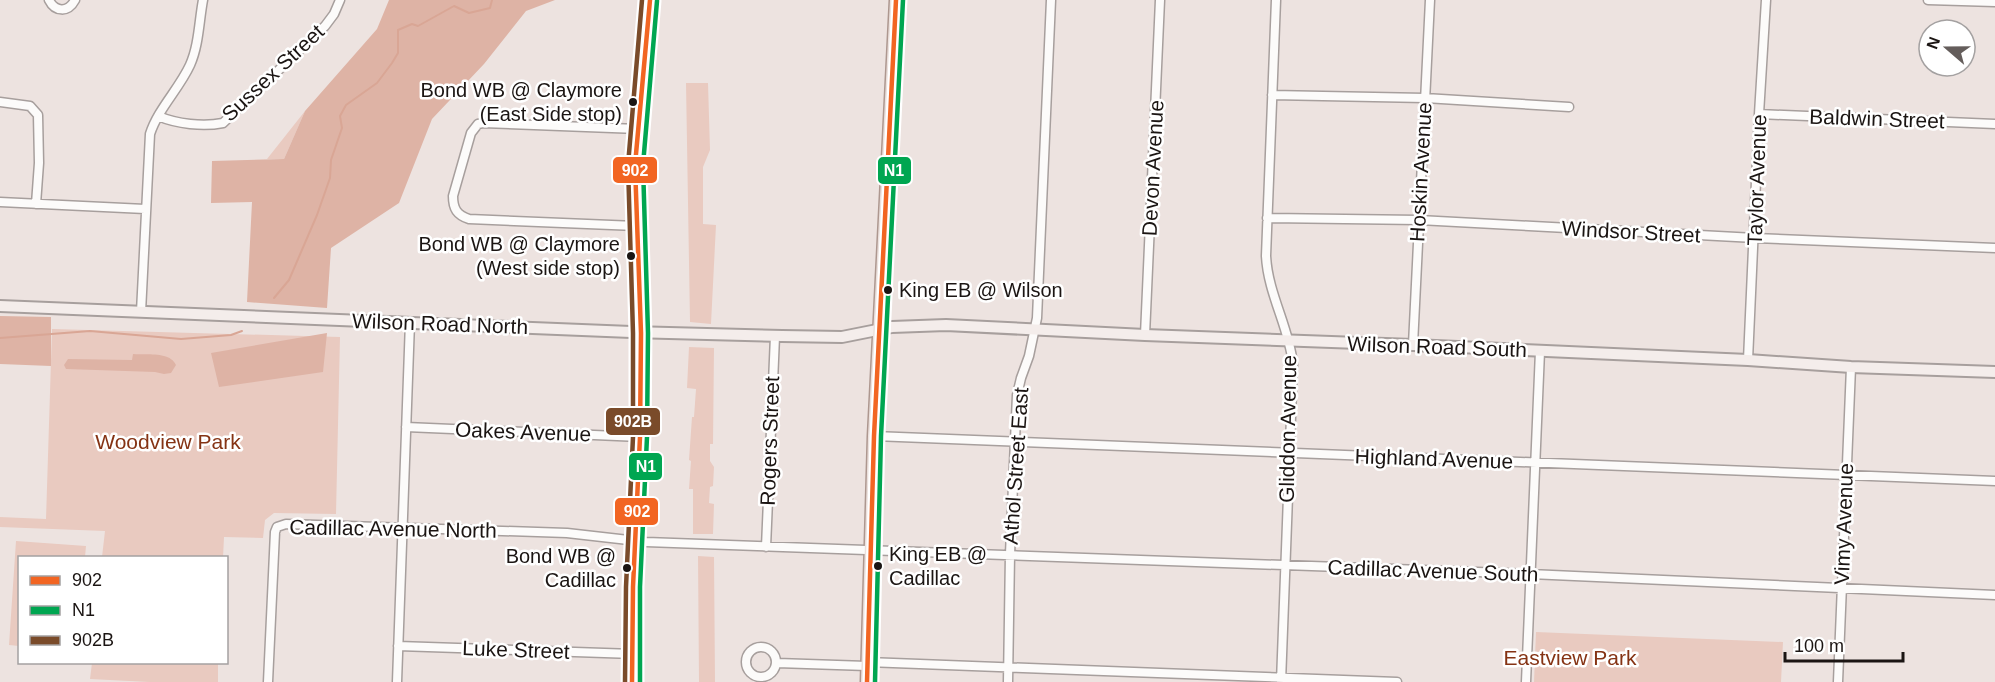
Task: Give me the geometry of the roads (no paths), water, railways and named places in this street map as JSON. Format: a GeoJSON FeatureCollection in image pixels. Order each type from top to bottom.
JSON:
{"type":"FeatureCollection","features":[{"type":"Feature","properties":{"kind":"main road"},"geometry":{"type":"LineString","coordinates":[[633,682],[641,333],[635,165],[650,0]]}},
{"type":"Feature","properties":{"kind":"main road"},"geometry":{"type":"LineString","coordinates":[[867,682],[873,436],[896,0]]}},
{"type":"Feature","properties":{"kind":"main road","name":"Wilson Road North"},"geometry":{"type":"LineString","coordinates":[[0,306],[641,333],[842,337],[879,329]]}},
{"type":"Feature","properties":{"kind":"main road","name":"Wilson Road South"},"geometry":{"type":"LineString","coordinates":[[879,329],[934,324],[1145,336],[1413,345],[1995,372]]}},
{"type":"Feature","properties":{"kind":"street"},"geometry":{"type":"LineString","coordinates":[[49,0],[53,7],[62,10],[70,7],[75,0]]}},
{"type":"Feature","properties":{"kind":"street"},"geometry":{"type":"LineString","coordinates":[[141,312],[150,134],[158,116],[189,67],[194,54],[203,0]]}},
{"type":"Feature","properties":{"kind":"street","name":"Sussex Street"},"geometry":{"type":"LineString","coordinates":[[158,116],[171,122],[214,125],[230,119],[325,26],[340,0]]}},
{"type":"Feature","properties":{"kind":"street","name":"Athol Street East"},"geometry":{"type":"LineString","coordinates":[[1008,682],[1015,441],[1019,385],[1029,356],[1037,318],[1051,0]]}},
{"type":"Feature","properties":{"kind":"street","name":"Devon Avenue"},"geometry":{"type":"LineString","coordinates":[[1145,336],[1160,0]]}},
{"type":"Feature","properties":{"kind":"street","name":"Gliddon Avenue"},"geometry":{"type":"LineString","coordinates":[[1276,0],[1267,271],[1293,364],[1281,680]]}},
{"type":"Feature","properties":{"kind":"street","name":"Hoskin Avenue"},"geometry":{"type":"LineString","coordinates":[[1413,345],[1430,0]]}},
{"type":"Feature","properties":{"kind":"street","name":"Taylor Avenue"},"geometry":{"type":"LineString","coordinates":[[1748,360],[1766,0]]}},
{"type":"Feature","properties":{"kind":"street"},"geometry":{"type":"LineString","coordinates":[[1928,0],[1995,2]]}},
{"type":"Feature","properties":{"kind":"street"},"geometry":{"type":"LineString","coordinates":[[1272,95],[1425,98],[1569,107]]}},
{"type":"Feature","properties":{"kind":"street"},"geometry":{"type":"LineString","coordinates":[[0,102],[24,104],[36,111],[39,120],[36,204]]}},
{"type":"Feature","properties":{"kind":"street","name":"Baldwin Street"},"geometry":{"type":"LineString","coordinates":[[1759,114],[1995,124]]}},
{"type":"Feature","properties":{"kind":"street"},"geometry":{"type":"LineString","coordinates":[[636,226],[470,219],[458,213],[453,206],[453,196],[471,133],[478,124],[638,129]]}},
{"type":"Feature","properties":{"kind":"street"},"geometry":{"type":"LineString","coordinates":[[0,202],[145,209]]}},
{"type":"Feature","properties":{"kind":"street","name":"Windsor Street"},"geometry":{"type":"LineString","coordinates":[[1267,218],[1419,220],[1995,248]]}},
{"type":"Feature","properties":{"kind":"street"},"geometry":{"type":"LineString","coordinates":[[397,682],[410,322]]}},
{"type":"Feature","properties":{"kind":"street","name":"Rogers Street"},"geometry":{"type":"LineString","coordinates":[[766,547],[775,336]]}},
{"type":"Feature","properties":{"kind":"street"},"geometry":{"type":"LineString","coordinates":[[1526,682],[1540,351]]}},
{"type":"Feature","properties":{"kind":"street","name":"Vimy Avenue"},"geometry":{"type":"LineString","coordinates":[[1838,682],[1851,367]]}},
{"type":"Feature","properties":{"kind":"street","name":"Oakes Avenue"},"geometry":{"type":"LineString","coordinates":[[406,427],[640,437]]}},
{"type":"Feature","properties":{"kind":"street","name":"Highland Avenue"},"geometry":{"type":"LineString","coordinates":[[873,436],[1995,481]]}},
{"type":"Feature","properties":{"kind":"street","name":"Cadillac Avenue North"},"geometry":{"type":"LineString","coordinates":[[268,682],[275,532],[277,527],[282,525],[567,533],[646,542],[871,551]]}},
{"type":"Feature","properties":{"kind":"street","name":"Cadillac Avenue South"},"geometry":{"type":"LineString","coordinates":[[871,551],[1010,554],[1530,574],[1995,595]]}},
{"type":"Feature","properties":{"kind":"street","name":"Luke Street"},"geometry":{"type":"LineString","coordinates":[[398,646],[634,654]]}},
{"type":"Feature","properties":{"kind":"street"},"geometry":{"type":"LineString","coordinates":[[777,663],[1008,667],[1281,680],[1397,682]]}},
{"type":"Feature","properties":{"kind":"waterway"},"geometry":{"type":"LineString","coordinates":[[274,298],[289,280],[317,215],[330,178],[331,160],[342,128],[340,116],[346,105],[377,83],[392,63],[398,53],[398,30],[412,24],[418,26],[454,6],[469,13],[490,8],[492,0]]}},
{"type":"Feature","properties":{"kind":"waterway"},"geometry":{"type":"LineString","coordinates":[[0,338],[90,331],[181,339],[231,335],[242,331]]}},
{"type":"Feature","properties":{"kind":"place","name":"Bond WB @ Claymore (East Side stop)"},"geometry":{"type":"Point","coordinates":[633,102]}},
{"type":"Feature","properties":{"kind":"place","name":"Bond WB @ Claymore (West side stop)"},"geometry":{"type":"Point","coordinates":[631,256]}},
{"type":"Feature","properties":{"kind":"place","name":"King EB @ Wilson"},"geometry":{"type":"Point","coordinates":[888,290]}},
{"type":"Feature","properties":{"kind":"place","name":"King EB @ Cadillac"},"geometry":{"type":"Point","coordinates":[878,566]}},
{"type":"Feature","properties":{"kind":"place","name":"Bond WB @ Cadillac"},"geometry":{"type":"Point","coordinates":[627,568]}},
{"type":"Feature","properties":{"kind":"park label","name":"Woodview Park"},"geometry":{"type":"Point","coordinates":[168,442]}},
{"type":"Feature","properties":{"kind":"park label","name":"Eastview Park"},"geometry":{"type":"Point","coordinates":[1570,658]}}]}
